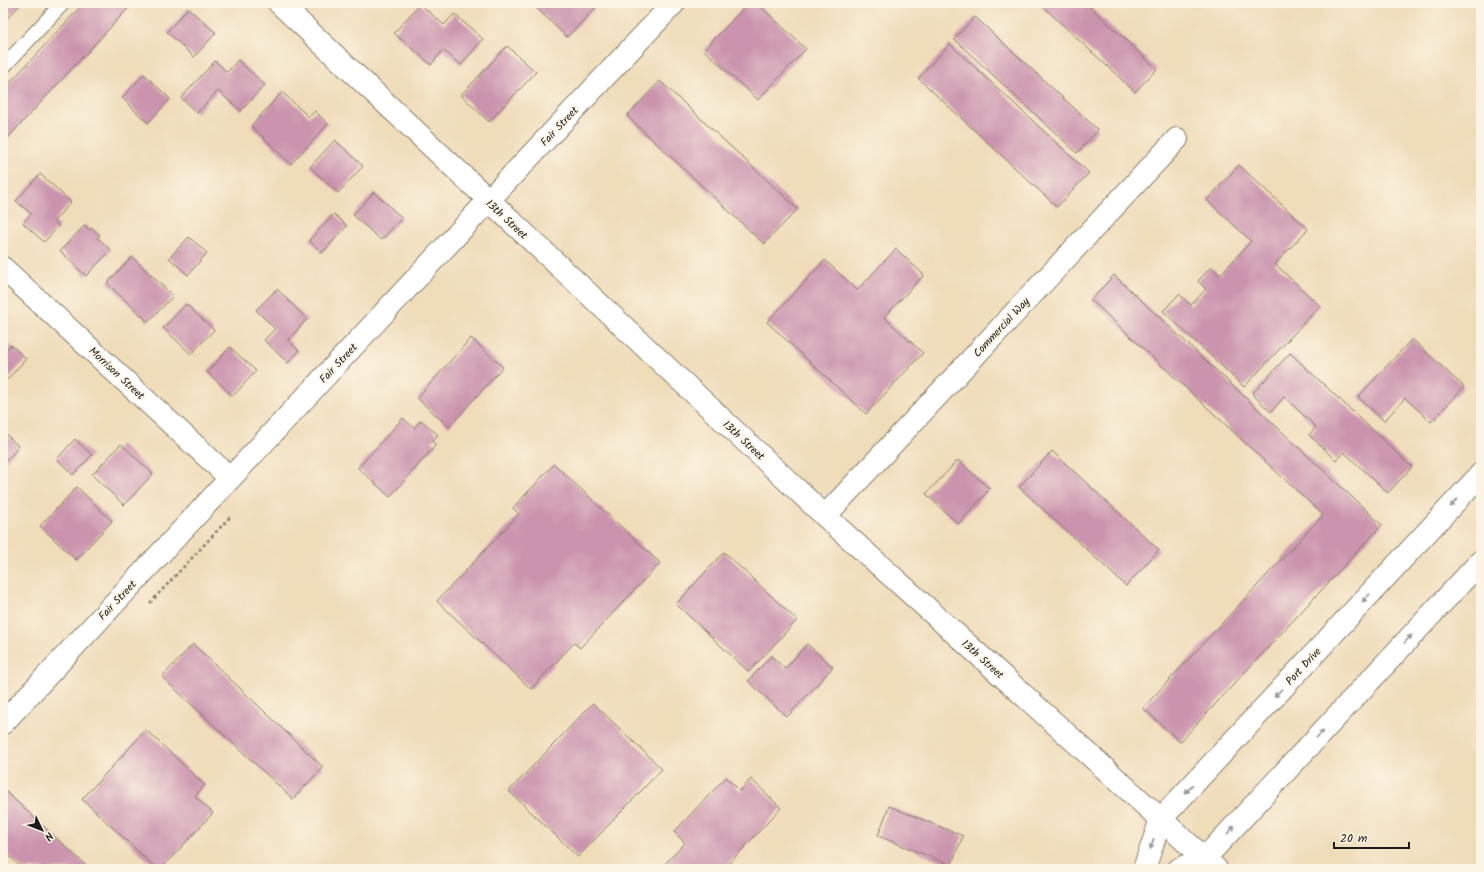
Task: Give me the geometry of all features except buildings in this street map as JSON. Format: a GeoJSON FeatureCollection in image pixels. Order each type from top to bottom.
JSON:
{"type":"FeatureCollection","features":[{"type":"Feature","properties":{"kind":"street","name":"13th Street"},"geometry":{"type":"LineString","coordinates":[[279,3],[824,516],[1210,864]]}},
{"type":"Feature","properties":{"kind":"street","name":"Fair Street"},"geometry":{"type":"LineString","coordinates":[[3,723],[674,3]]}},
{"type":"Feature","properties":{"kind":"street","name":"Commercial Way"},"geometry":{"type":"LineString","coordinates":[[824,516],[1177,139]]}},
{"type":"Feature","properties":{"kind":"street","name":"Morrison Street"},"geometry":{"type":"LineString","coordinates":[[3,268],[230,478]]}},
{"type":"Feature","properties":{"kind":"street","name":"Port Drive"},"geometry":{"type":"LineString","coordinates":[[1144,869],[1161,819],[1481,474]]}},
{"type":"Feature","properties":{"kind":"street"},"geometry":{"type":"LineString","coordinates":[[1179,869],[1210,864],[1481,561]]}},
{"type":"Feature","properties":{"kind":"lane"},"geometry":{"type":"LineString","coordinates":[[3,67],[64,3]]}},
{"type":"Feature","properties":{"kind":"path"},"geometry":{"type":"LineString","coordinates":[[150,603],[230,517]]}}]}
